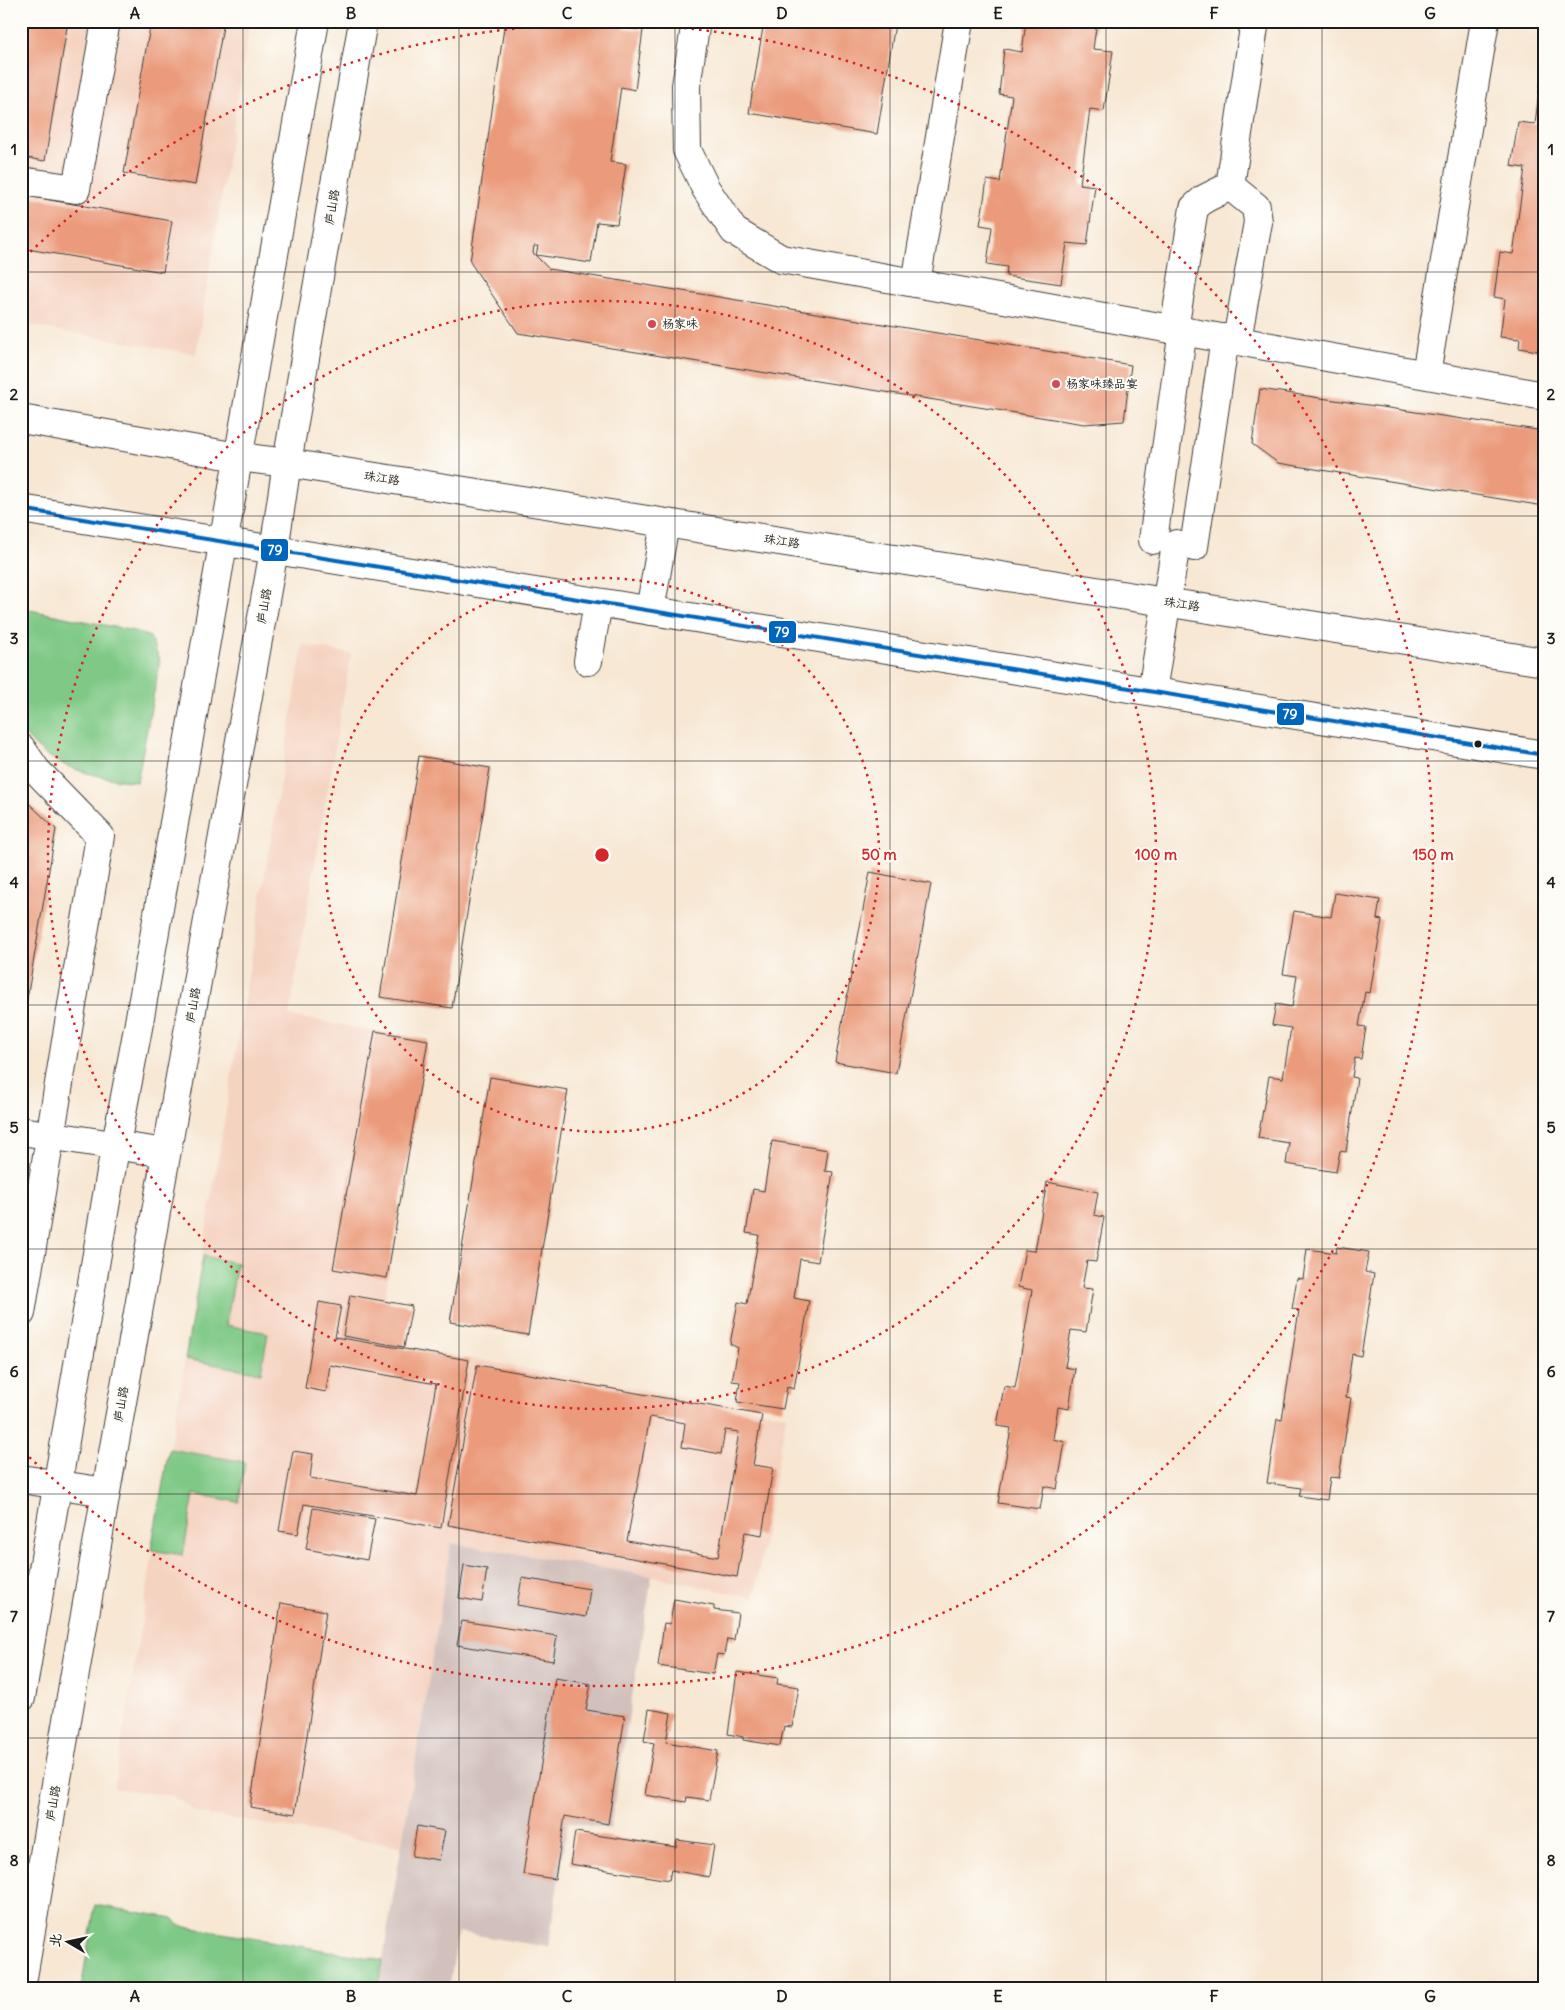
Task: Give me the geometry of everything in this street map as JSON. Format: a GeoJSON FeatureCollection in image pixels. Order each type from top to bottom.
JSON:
{"type":"FeatureCollection","features":[{"type":"Feature","properties":{"kind":"street"},"geometry":{"type":"LineString","coordinates":[[21,181],[76,190],[106,21]]}},
{"type":"Feature","properties":{"kind":"street"},"geometry":{"type":"LineString","coordinates":[[21,1698],[116,1145],[315,21]]}},
{"type":"Feature","properties":{"kind":"street","name":"庐山路"},"geometry":{"type":"LineString","coordinates":[[21,1989],[106,1492],[274,550],[287,463],[363,21]]}},
{"type":"Feature","properties":{"kind":"street"},"geometry":{"type":"LineString","coordinates":[[696,21],[686,86],[687,150],[706,189],[734,231],[781,259],[1544,396]]}},
{"type":"Feature","properties":{"kind":"street"},"geometry":{"type":"LineString","coordinates":[[916,283],[960,21]]}},
{"type":"Feature","properties":{"kind":"street"},"geometry":{"type":"LineString","coordinates":[[1230,186],[1255,21]]}},
{"type":"Feature","properties":{"kind":"street"},"geometry":{"type":"LineString","coordinates":[[1426,374],[1485,21]]}},
{"type":"Feature","properties":{"kind":"street"},"geometry":{"type":"LineString","coordinates":[[1152,691],[1174,544],[1178,329],[1194,208],[1204,199],[1230,186]]}},
{"type":"Feature","properties":{"kind":"street"},"geometry":{"type":"LineString","coordinates":[[1174,544],[1231,339],[1258,222],[1256,207],[1230,186]]}},
{"type":"Feature","properties":{"kind":"street","name":"珠江路"},"geometry":{"type":"LineString","coordinates":[[21,419],[238,457],[287,463],[1544,662]]}},
{"type":"Feature","properties":{"kind":"street"},"geometry":{"type":"LineString","coordinates":[[21,509],[1544,755]]}},
{"type":"Feature","properties":{"kind":"street"},"geometry":{"type":"LineString","coordinates":[[650,611],[665,523]]}},
{"type":"Feature","properties":{"kind":"street"},"geometry":{"type":"LineString","coordinates":[[588,661],[598,603]]}},
{"type":"Feature","properties":{"kind":"street"},"geometry":{"type":"LineString","coordinates":[[21,748],[36,770],[100,836],[21,1313]]}},
{"type":"Feature","properties":{"kind":"street"},"geometry":{"type":"LineString","coordinates":[[21,1131],[166,1152]]}},
{"type":"Feature","properties":{"kind":"street"},"geometry":{"type":"LineString","coordinates":[[21,1479],[106,1492]]}},
{"type":"Feature","properties":{"kind":"shaded area"},"geometry":{"type":"Polygon","coordinates":[[[21,21],[250,21],[196,354],[21,324],[21,21]]]}},
{"type":"Feature","properties":{"kind":"shaded area"},"geometry":{"type":"Polygon","coordinates":[[[303,645],[351,654],[289,1016],[428,1040],[384,1301],[412,1306],[404,1347],[786,1415],[754,1598],[652,1576],[451,1543],[401,1846],[197,1813],[173,1796],[114,1788],[303,645]]]}},
{"type":"Feature","properties":{"kind":"shaded area"},"geometry":{"type":"Polygon","coordinates":[[[451,1543],[652,1576],[610,1829],[568,1822],[548,1947],[458,1932],[449,1989],[378,1989],[451,1543]]]}},
{"type":"Feature","properties":{"kind":"green space"},"geometry":{"type":"Polygon","coordinates":[[[25,609],[134,631],[150,637],[160,661],[137,782],[105,777],[72,768],[43,753],[31,742],[21,728],[21,621],[25,609]]]}},
{"type":"Feature","properties":{"kind":"green space"},"geometry":{"type":"Polygon","coordinates":[[[203,1256],[237,1263],[226,1325],[268,1333],[261,1373],[185,1359],[203,1256]]]}},
{"type":"Feature","properties":{"kind":"green space"},"geometry":{"type":"Polygon","coordinates":[[[169,1449],[245,1462],[239,1502],[194,1494],[183,1555],[151,1550],[169,1449]]]}},
{"type":"Feature","properties":{"kind":"green space"},"geometry":{"type":"Polygon","coordinates":[[[95,1905],[173,1918],[180,1926],[383,1960],[378,1989],[81,1989],[95,1905]]]}},
{"type":"Feature","properties":{"kind":"building"},"geometry":{"type":"Polygon","coordinates":[[[21,21],[68,21],[45,161],[21,157],[21,21]]]}},
{"type":"Feature","properties":{"kind":"building"},"geometry":{"type":"Polygon","coordinates":[[[151,21],[224,21],[195,185],[124,173],[151,21]]]}},
{"type":"Feature","properties":{"kind":"building"},"geometry":{"type":"Polygon","coordinates":[[[505,21],[624,21],[623,28],[643,30],[635,90],[621,87],[610,162],[626,164],[617,224],[597,222],[591,263],[536,255],[538,246],[534,246],[533,253],[549,269],[1131,365],[1124,421],[1084,424],[518,333],[470,262],[505,21]]]}},
{"type":"Feature","properties":{"kind":"building"},"geometry":{"type":"Polygon","coordinates":[[[764,21],[882,21],[895,24],[877,134],[749,113],[764,21]]]}},
{"type":"Feature","properties":{"kind":"building"},"geometry":{"type":"Polygon","coordinates":[[[1026,21],[1097,21],[1093,49],[1113,51],[1104,111],[1090,109],[1080,184],[1095,186],[1087,245],[1067,243],[1061,284],[1006,276],[1007,267],[987,264],[992,227],[980,225],[987,180],[1000,182],[1012,96],[999,94],[1004,49],[1022,52],[1026,21]]]}},
{"type":"Feature","properties":{"kind":"building"},"geometry":{"type":"Polygon","coordinates":[[[1540,84],[1544,85],[1544,352],[1519,348],[1520,339],[1500,337],[1505,299],[1494,297],[1500,252],[1513,254],[1525,168],[1511,166],[1518,122],[1535,124],[1540,84]]]}},
{"type":"Feature","properties":{"kind":"building"},"geometry":{"type":"Polygon","coordinates":[[[21,195],[172,221],[163,272],[21,248],[21,195]]]}},
{"type":"Feature","properties":{"kind":"building"},"geometry":{"type":"Polygon","coordinates":[[[1260,389],[1544,431],[1544,506],[1278,463],[1252,444],[1260,389]]]}},
{"type":"Feature","properties":{"kind":"building"},"geometry":{"type":"Polygon","coordinates":[[[419,756],[490,768],[452,1008],[380,997],[419,756]]]}},
{"type":"Feature","properties":{"kind":"building"},"geometry":{"type":"Polygon","coordinates":[[[21,796],[56,829],[22,1028],[21,1028],[21,796]]]}},
{"type":"Feature","properties":{"kind":"building"},"geometry":{"type":"Polygon","coordinates":[[[870,872],[931,884],[896,1073],[835,1062],[870,872]]]}},
{"type":"Feature","properties":{"kind":"building"},"geometry":{"type":"Polygon","coordinates":[[[1335,893],[1380,900],[1377,919],[1382,920],[1370,993],[1365,992],[1359,1026],[1366,1027],[1361,1059],[1355,1058],[1352,1077],[1357,1078],[1346,1152],[1340,1151],[1336,1172],[1286,1164],[1289,1143],[1258,1138],[1269,1076],[1283,1078],[1291,1028],[1272,1025],[1276,1004],[1292,1007],[1297,976],[1283,974],[1294,911],[1331,917],[1335,893]]]}},
{"type":"Feature","properties":{"kind":"building"},"geometry":{"type":"Polygon","coordinates":[[[375,1031],[428,1040],[387,1278],[333,1269],[375,1031]]]}},
{"type":"Feature","properties":{"kind":"building"},"geometry":{"type":"Polygon","coordinates":[[[490,1077],[568,1090],[528,1335],[450,1322],[490,1077]]]}},
{"type":"Feature","properties":{"kind":"building"},"geometry":{"type":"Polygon","coordinates":[[[772,1141],[828,1150],[825,1171],[833,1172],[818,1262],[800,1259],[794,1298],[809,1301],[794,1389],[787,1387],[783,1409],[737,1402],[740,1382],[732,1381],[738,1348],[730,1344],[738,1302],[747,1304],[759,1235],[746,1233],[753,1189],[764,1191],[772,1141]]]}},
{"type":"Feature","properties":{"kind":"building"},"geometry":{"type":"Polygon","coordinates":[[[1047,1182],[1098,1192],[1094,1215],[1104,1217],[1096,1262],[1087,1261],[1082,1288],[1093,1289],[1086,1332],[1071,1330],[1065,1367],[1075,1369],[1069,1409],[1058,1407],[1053,1439],[1065,1442],[1057,1489],[1044,1486],[1040,1509],[998,1503],[1011,1428],[997,1426],[1004,1386],[1015,1388],[1032,1290],[1018,1287],[1025,1250],[1035,1251],[1047,1182]]]}},
{"type":"Feature","properties":{"kind":"building"},"geometry":{"type":"Polygon","coordinates":[[[1337,1247],[1369,1252],[1365,1272],[1374,1274],[1361,1356],[1352,1354],[1346,1397],[1351,1398],[1339,1478],[1330,1477],[1327,1500],[1299,1496],[1301,1488],[1267,1483],[1277,1419],[1282,1420],[1299,1310],[1292,1309],[1297,1278],[1303,1279],[1307,1249],[1336,1253],[1337,1247]]]}},
{"type":"Feature","properties":{"kind":"building"},"geometry":{"type":"Polygon","coordinates":[[[350,1295],[412,1306],[404,1347],[343,1336],[350,1295]]]}},
{"type":"Feature","properties":{"kind":"building"},"geometry":{"type":"Polygon","coordinates":[[[319,1302],[341,1306],[335,1337],[469,1360],[441,1528],[304,1504],[298,1534],[279,1531],[293,1451],[313,1454],[310,1478],[417,1496],[436,1384],[330,1365],[326,1392],[305,1388],[319,1302]]]}},
{"type":"Feature","properties":{"kind":"building"},"geometry":{"type":"Polygon","coordinates":[[[477,1365],[762,1415],[753,1465],[773,1468],[762,1535],[745,1532],[737,1577],[448,1525],[477,1365]],[[650,1417],[627,1541],[718,1557],[739,1432],[725,1430],[721,1454],[682,1447],[685,1423],[650,1417]]]}},
{"type":"Feature","properties":{"kind":"building"},"geometry":{"type":"Polygon","coordinates":[[[313,1508],[375,1519],[367,1560],[306,1549],[313,1508]]]}},
{"type":"Feature","properties":{"kind":"building"},"geometry":{"type":"Polygon","coordinates":[[[464,1565],[487,1569],[482,1602],[459,1598],[464,1565]]]}},
{"type":"Feature","properties":{"kind":"building"},"geometry":{"type":"Polygon","coordinates":[[[522,1578],[590,1589],[586,1617],[517,1605],[522,1578]]]}},
{"type":"Feature","properties":{"kind":"building"},"geometry":{"type":"Polygon","coordinates":[[[674,1599],[714,1606],[714,1610],[738,1613],[734,1640],[727,1639],[724,1655],[717,1654],[713,1674],[658,1666],[664,1623],[670,1624],[674,1599]]]}},
{"type":"Feature","properties":{"kind":"building"},"geometry":{"type":"Polygon","coordinates":[[[281,1603],[326,1611],[295,1814],[250,1807],[281,1603]]]}},
{"type":"Feature","properties":{"kind":"building"},"geometry":{"type":"Polygon","coordinates":[[[462,1621],[557,1636],[553,1661],[457,1645],[462,1621]]]}},
{"type":"Feature","properties":{"kind":"building"},"geometry":{"type":"Polygon","coordinates":[[[737,1672],[778,1678],[777,1684],[799,1687],[792,1727],[784,1726],[780,1746],[743,1740],[743,1737],[728,1734],[737,1672]]]}},
{"type":"Feature","properties":{"kind":"building"},"geometry":{"type":"Polygon","coordinates":[[[555,1678],[591,1684],[586,1710],[625,1716],[608,1824],[565,1816],[555,1879],[523,1874],[555,1678]]]}},
{"type":"Feature","properties":{"kind":"building"},"geometry":{"type":"Polygon","coordinates":[[[649,1709],[671,1713],[666,1742],[718,1751],[709,1800],[687,1797],[686,1802],[645,1795],[654,1743],[644,1741],[649,1709]]]}},
{"type":"Feature","properties":{"kind":"building"},"geometry":{"type":"Polygon","coordinates":[[[417,1826],[445,1831],[439,1860],[412,1856],[417,1826]]]}},
{"type":"Feature","properties":{"kind":"building"},"geometry":{"type":"Polygon","coordinates":[[[575,1832],[676,1847],[677,1840],[714,1845],[709,1877],[671,1870],[669,1880],[570,1864],[575,1832]]]}},
{"type":"Feature","properties":{"kind":"transit line","name":"79"},"geometry":{"type":"LineString","coordinates":[[21,509],[1544,755]]}},
{"type":"Feature","properties":{"kind":"place","name":"杨家味"},"geometry":{"type":"Point","coordinates":[652,324]}},
{"type":"Feature","properties":{"kind":"place","name":"杨家味臻品宴"},"geometry":{"type":"Point","coordinates":[1056,384]}}]}
